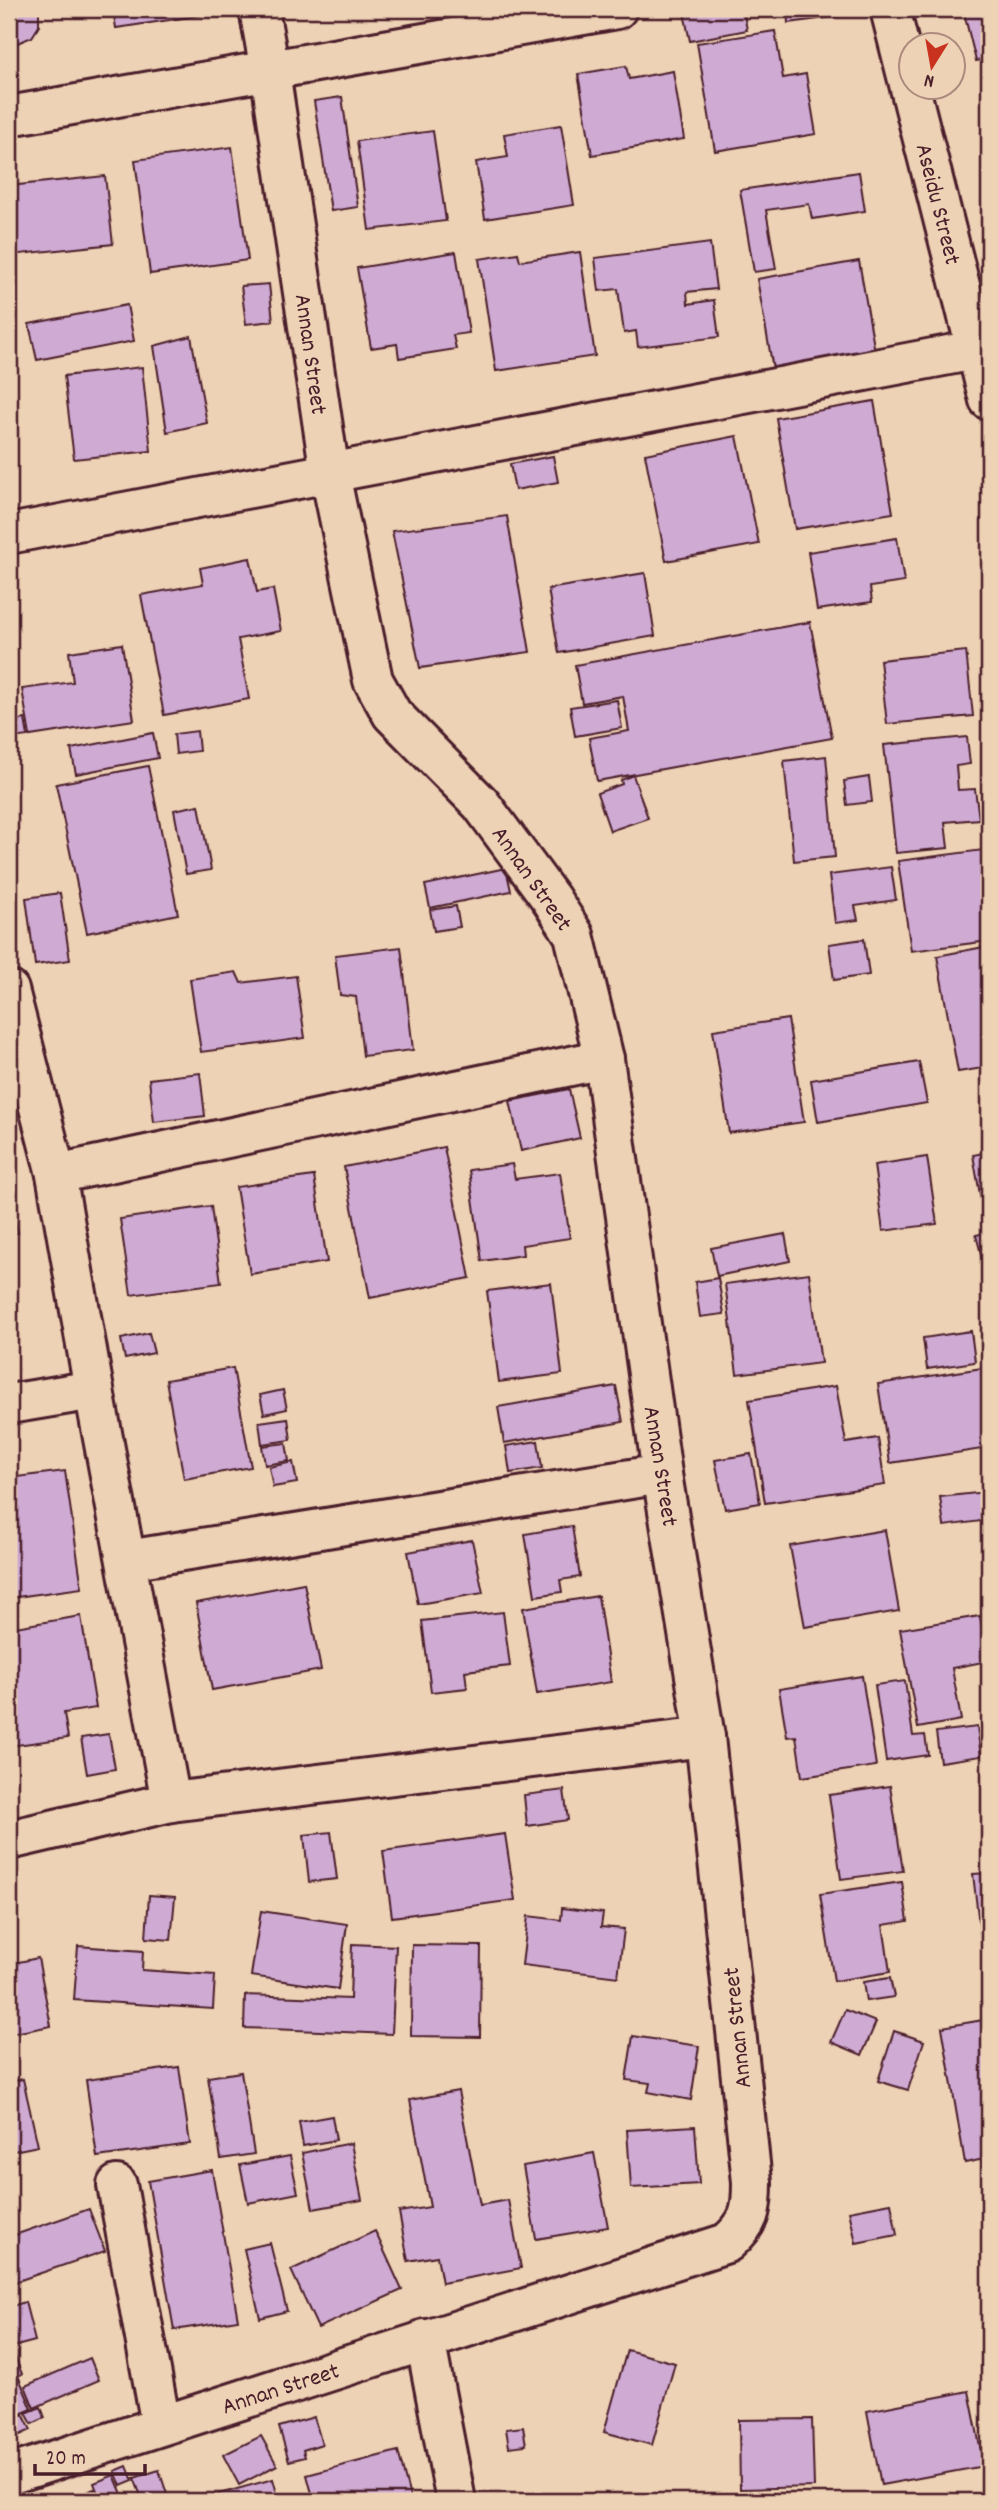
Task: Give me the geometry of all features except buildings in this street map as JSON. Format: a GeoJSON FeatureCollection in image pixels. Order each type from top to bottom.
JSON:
{"type":"FeatureCollection","features":[{"type":"Feature","properties":{"kind":"street","name":"Annan Street"},"geometry":{"type":"LineString","coordinates":[[9,2475],[727,2243],[743,2229],[752,2204],[752,2182],[705,1737],[662,1474],[604,1059],[574,936],[551,899],[481,804],[392,714],[373,680],[330,474],[259,9]]}},
{"type":"Feature","properties":{"kind":"street"},"geometry":{"type":"LineString","coordinates":[[9,116],[617,9]]}},
{"type":"Feature","properties":{"kind":"street","name":"Aseidu Street"},"geometry":{"type":"LineString","coordinates":[[890,9],[989,400]]}},
{"type":"Feature","properties":{"kind":"street"},"geometry":{"type":"LineString","coordinates":[[9,534],[975,350]]}},
{"type":"Feature","properties":{"kind":"street"},"geometry":{"type":"LineString","coordinates":[[10,1002],[56,1174],[171,1802]]}},
{"type":"Feature","properties":{"kind":"street"},"geometry":{"type":"LineString","coordinates":[[56,1174],[604,1059]]}},
{"type":"Feature","properties":{"kind":"street"},"geometry":{"type":"LineString","coordinates":[[9,1404],[94,1390]]}},
{"type":"Feature","properties":{"kind":"street"},"geometry":{"type":"LineString","coordinates":[[127,1560],[662,1474]]}},
{"type":"Feature","properties":{"kind":"street"},"geometry":{"type":"LineString","coordinates":[[9,1840],[171,1802],[705,1737]]}},
{"type":"Feature","properties":{"kind":"street"},"geometry":{"type":"LineString","coordinates":[[117,2185],[162,2425]]}},
{"type":"Feature","properties":{"kind":"street"},"geometry":{"type":"LineString","coordinates":[[425,2339],[456,2501]]}}]}
